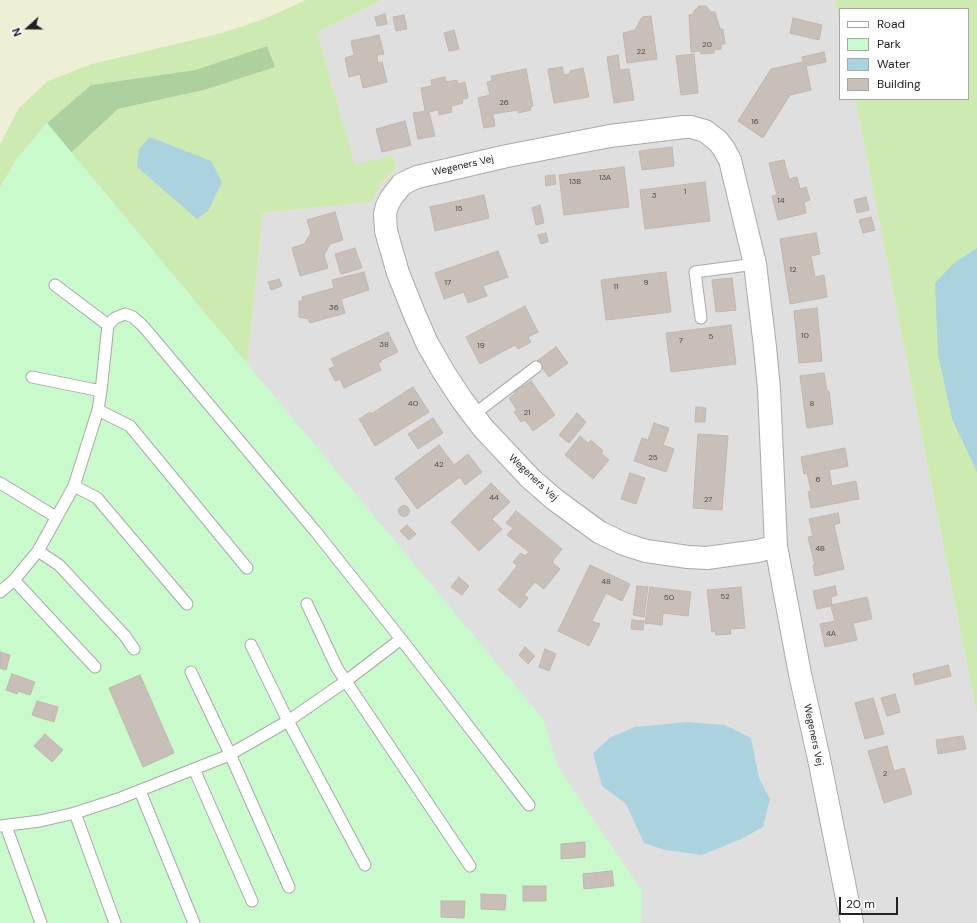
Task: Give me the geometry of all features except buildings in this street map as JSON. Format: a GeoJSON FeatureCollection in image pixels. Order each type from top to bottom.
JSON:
{"type":"FeatureCollection","features":[{"type":"Feature","properties":{"kind":"street","name":"Wegeners Vej"},"geometry":{"type":"LineString","coordinates":[[776,546],[758,551],[718,557],[688,558],[646,551],[624,544],[600,532],[554,499],[530,478],[483,428],[473,415],[443,371],[427,343],[401,279],[386,231],[385,214],[391,198],[402,184],[417,177],[507,156],[584,141],[684,127],[705,131],[718,141],[730,160],[755,264],[769,389],[776,546],[800,674],[819,759],[852,923]]}},
{"type":"Feature","properties":{"kind":"lane"},"geometry":{"type":"LineString","coordinates":[[701,318],[695,272],[755,264]]}},
{"type":"Feature","properties":{"kind":"lane"},"geometry":{"type":"LineString","coordinates":[[54,285],[108,325]]}},
{"type":"Feature","properties":{"kind":"lane"},"geometry":{"type":"LineString","coordinates":[[0,592],[14,580],[38,551],[74,486],[98,410],[108,325],[115,318],[125,314],[133,317],[143,326],[316,532],[529,805]]}},
{"type":"Feature","properties":{"kind":"lane"},"geometry":{"type":"LineString","coordinates":[[473,415],[536,367]]}},
{"type":"Feature","properties":{"kind":"lane"},"geometry":{"type":"LineString","coordinates":[[32,377],[101,391]]}},
{"type":"Feature","properties":{"kind":"lane"},"geometry":{"type":"LineString","coordinates":[[98,410],[130,426],[247,568]]}},
{"type":"Feature","properties":{"kind":"lane"},"geometry":{"type":"LineString","coordinates":[[0,483],[56,517]]}},
{"type":"Feature","properties":{"kind":"lane"},"geometry":{"type":"LineString","coordinates":[[74,486],[97,498],[187,604]]}},
{"type":"Feature","properties":{"kind":"lane"},"geometry":{"type":"LineString","coordinates":[[38,551],[59,565],[125,636],[134,649]]}},
{"type":"Feature","properties":{"kind":"lane"},"geometry":{"type":"LineString","coordinates":[[14,580],[95,667]]}},
{"type":"Feature","properties":{"kind":"lane"},"geometry":{"type":"LineString","coordinates":[[307,604],[337,668],[470,866]]}},
{"type":"Feature","properties":{"kind":"lane"},"geometry":{"type":"LineString","coordinates":[[41,923],[3,826],[40,821],[75,813],[140,790],[230,754],[288,721],[346,681],[401,639]]}},
{"type":"Feature","properties":{"kind":"lane"},"geometry":{"type":"LineString","coordinates":[[251,645],[288,721],[365,865]]}},
{"type":"Feature","properties":{"kind":"lane"},"geometry":{"type":"LineString","coordinates":[[191,672],[230,754],[289,887]]}},
{"type":"Feature","properties":{"kind":"lane"},"geometry":{"type":"LineString","coordinates":[[194,769],[252,902]]}},
{"type":"Feature","properties":{"kind":"lane"},"geometry":{"type":"LineString","coordinates":[[140,790],[194,923]]}},
{"type":"Feature","properties":{"kind":"lane"},"geometry":{"type":"LineString","coordinates":[[75,813],[115,923]]}},
{"type":"Feature","properties":{"kind":"shaded area"},"geometry":{"type":"Polygon","coordinates":[[[383,0],[835,0],[839,21],[839,100],[855,100],[977,716],[977,923],[0,923],[0,188],[47,123],[247,363],[263,213],[370,202],[381,183],[397,168],[393,155],[355,166],[317,32],[383,0]]]}},
{"type":"Feature","properties":{"kind":"green space"},"geometry":{"type":"Polygon","coordinates":[[[0,0],[306,0],[264,19],[222,33],[92,64],[48,81],[19,108],[0,144],[0,0]]]}},
{"type":"Feature","properties":{"kind":"green space"},"geometry":{"type":"Polygon","coordinates":[[[306,0],[383,0],[317,32],[355,165],[393,155],[397,168],[381,183],[371,202],[263,213],[247,364],[71,153],[118,109],[204,90],[267,46],[195,70],[91,85],[47,123],[16,160],[0,188],[0,144],[19,108],[48,81],[92,64],[222,33],[264,19],[306,0]]]}},
{"type":"Feature","properties":{"kind":"green space"},"geometry":{"type":"Polygon","coordinates":[[[835,0],[977,0],[977,716],[855,100],[969,100],[969,8],[839,8],[839,21],[835,0]]]}},
{"type":"Feature","properties":{"kind":"green space"},"geometry":{"type":"Polygon","coordinates":[[[267,46],[275,67],[204,90],[118,109],[71,153],[47,123],[91,85],[195,70],[267,46]]]}},
{"type":"Feature","properties":{"kind":"green space"},"geometry":{"type":"Polygon","coordinates":[[[47,123],[543,719],[558,767],[642,891],[641,923],[0,923],[0,188],[16,160],[47,123]]]}},
{"type":"Feature","properties":{"kind":"water"},"geometry":{"type":"Polygon","coordinates":[[[150,137],[211,161],[222,182],[208,211],[197,219],[137,167],[139,149],[150,137]]]}},
{"type":"Feature","properties":{"kind":"water"},"geometry":{"type":"Polygon","coordinates":[[[977,248],[977,472],[952,419],[938,355],[935,283],[954,263],[977,248]]]}},
{"type":"Feature","properties":{"kind":"water"},"geometry":{"type":"Polygon","coordinates":[[[686,722],[725,725],[751,738],[759,778],[770,799],[763,827],[741,839],[702,855],[665,850],[644,843],[626,804],[602,786],[593,753],[611,737],[635,727],[686,722]]]}}]}
